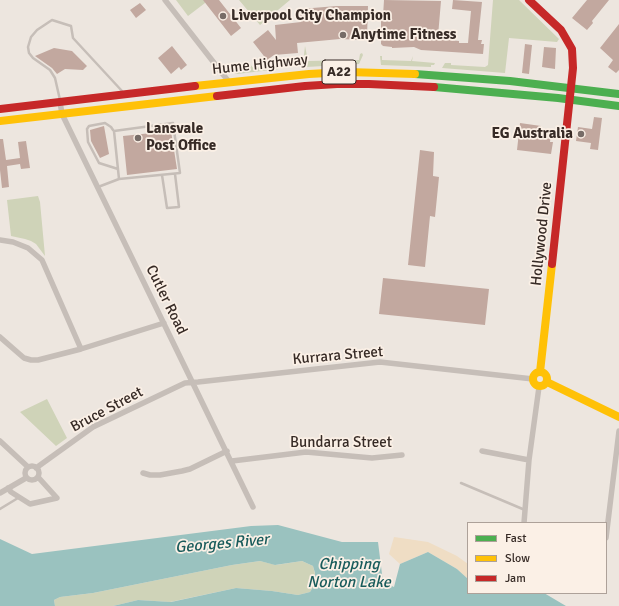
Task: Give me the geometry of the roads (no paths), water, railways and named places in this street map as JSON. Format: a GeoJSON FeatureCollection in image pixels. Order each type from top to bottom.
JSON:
{"type":"FeatureCollection","features":[{"type":"Feature","properties":{"kind":"main road","name":"Hollywood Drive"},"geometry":{"type":"LineString","coordinates":[[529,0],[561,30],[571,45],[573,68],[540,372]]}},
{"type":"Feature","properties":{"kind":"main road","name":"Hume Highway"},"geometry":{"type":"LineString","coordinates":[[0,109],[229,82],[329,72],[375,72],[510,81],[619,94]]}},
{"type":"Feature","properties":{"kind":"main road","name":"Hume Highway"},"geometry":{"type":"LineString","coordinates":[[0,121],[305,86],[337,84],[432,87],[570,99],[619,106]]}},
{"type":"Feature","properties":{"kind":"main road"},"geometry":{"type":"LineString","coordinates":[[540,372],[546,375],[547,382],[545,385],[539,387],[532,379],[534,375],[540,372]]}},
{"type":"Feature","properties":{"kind":"main road"},"geometry":{"type":"LineString","coordinates":[[547,382],[619,417]]}},
{"type":"Feature","properties":{"kind":"street"},"geometry":{"type":"LineString","coordinates":[[165,0],[229,82]]}},
{"type":"Feature","properties":{"kind":"street","name":"Cutler Road"},"geometry":{"type":"LineString","coordinates":[[60,102],[62,114],[232,461],[253,507]]}},
{"type":"Feature","properties":{"kind":"street"},"geometry":{"type":"LineString","coordinates":[[0,240],[13,242],[28,248],[42,260],[81,349]]}},
{"type":"Feature","properties":{"kind":"street"},"geometry":{"type":"LineString","coordinates":[[0,337],[19,355],[31,360],[46,359],[164,323]]}},
{"type":"Feature","properties":{"kind":"street","name":"Kurrara Street"},"geometry":{"type":"LineString","coordinates":[[193,382],[380,362],[532,379]]}},
{"type":"Feature","properties":{"kind":"street","name":"Bruce Street"},"geometry":{"type":"LineString","coordinates":[[36,468],[93,427],[179,385],[193,382]]}},
{"type":"Feature","properties":{"kind":"street"},"geometry":{"type":"LineString","coordinates":[[524,522],[529,460],[539,387]]}},
{"type":"Feature","properties":{"kind":"street"},"geometry":{"type":"LineString","coordinates":[[607,530],[619,431]]}},
{"type":"Feature","properties":{"kind":"street"},"geometry":{"type":"LineString","coordinates":[[0,441],[28,467],[32,466],[36,468],[39,472],[38,477],[57,498],[30,504],[18,497],[8,488]]}},
{"type":"Feature","properties":{"kind":"street"},"geometry":{"type":"LineString","coordinates":[[143,473],[160,475],[190,469],[227,451]]}},
{"type":"Feature","properties":{"kind":"street"},"geometry":{"type":"LineString","coordinates":[[482,451],[529,460]]}},
{"type":"Feature","properties":{"kind":"street","name":"Bundarra Street"},"geometry":{"type":"LineString","coordinates":[[232,461],[306,452],[372,458],[402,455]]}},
{"type":"Feature","properties":{"kind":"street"},"geometry":{"type":"LineString","coordinates":[[26,478],[24,474],[28,467]]}},
{"type":"Feature","properties":{"kind":"street"},"geometry":{"type":"LineString","coordinates":[[0,493],[26,478],[32,480],[38,477]]}},
{"type":"Feature","properties":{"kind":"lane"},"geometry":{"type":"LineString","coordinates":[[60,102],[55,78],[50,70],[33,58],[29,53],[28,47],[31,37],[37,30],[52,20],[71,26],[72,38],[125,94]]}},
{"type":"Feature","properties":{"kind":"lane"},"geometry":{"type":"LineString","coordinates":[[118,169],[99,163],[88,142],[87,129],[89,126],[105,123],[114,131],[118,169],[119,179]]}},
{"type":"Feature","properties":{"kind":"lane"},"geometry":{"type":"LineString","coordinates":[[98,187],[119,179],[180,173],[174,123],[114,131]]}},
{"type":"Feature","properties":{"kind":"lane"},"geometry":{"type":"LineString","coordinates":[[162,175],[167,208],[179,206],[175,174]]}},
{"type":"Feature","properties":{"kind":"lane"},"geometry":{"type":"LineString","coordinates":[[461,483],[526,510]]}},
{"type":"Feature","properties":{"kind":"lane"},"geometry":{"type":"LineString","coordinates":[[0,509],[18,497]]}},
{"type":"Feature","properties":{"kind":"water","name":"Chipping Norton Lake"},"geometry":{"type":"Polygon","coordinates":[[[278,525],[342,542],[378,542],[383,582],[394,587],[400,564],[428,552],[457,569],[467,578],[467,594],[546,594],[566,606],[113,606],[138,600],[171,602],[236,588],[298,595],[310,592],[315,584],[315,573],[313,566],[302,561],[275,565],[260,561],[232,565],[93,593],[60,597],[54,600],[55,606],[0,606],[0,539],[32,554],[251,526],[278,525]]]}},
{"type":"Feature","properties":{"kind":"place","name":"Liverpool City Champion"},"geometry":{"type":"Point","coordinates":[223,16]}},
{"type":"Feature","properties":{"kind":"place","name":"Anytime Fitness"},"geometry":{"type":"Point","coordinates":[343,35]}},
{"type":"Feature","properties":{"kind":"place","name":"EG Australia"},"geometry":{"type":"Point","coordinates":[581,134]}},
{"type":"Feature","properties":{"kind":"place","name":"Lansvale Post Office"},"geometry":{"type":"Point","coordinates":[138,138]}},
{"type":"Feature","properties":{"kind":"water label","name":"Georges River"},"geometry":{"type":"Point","coordinates":[222,544]}}]}
